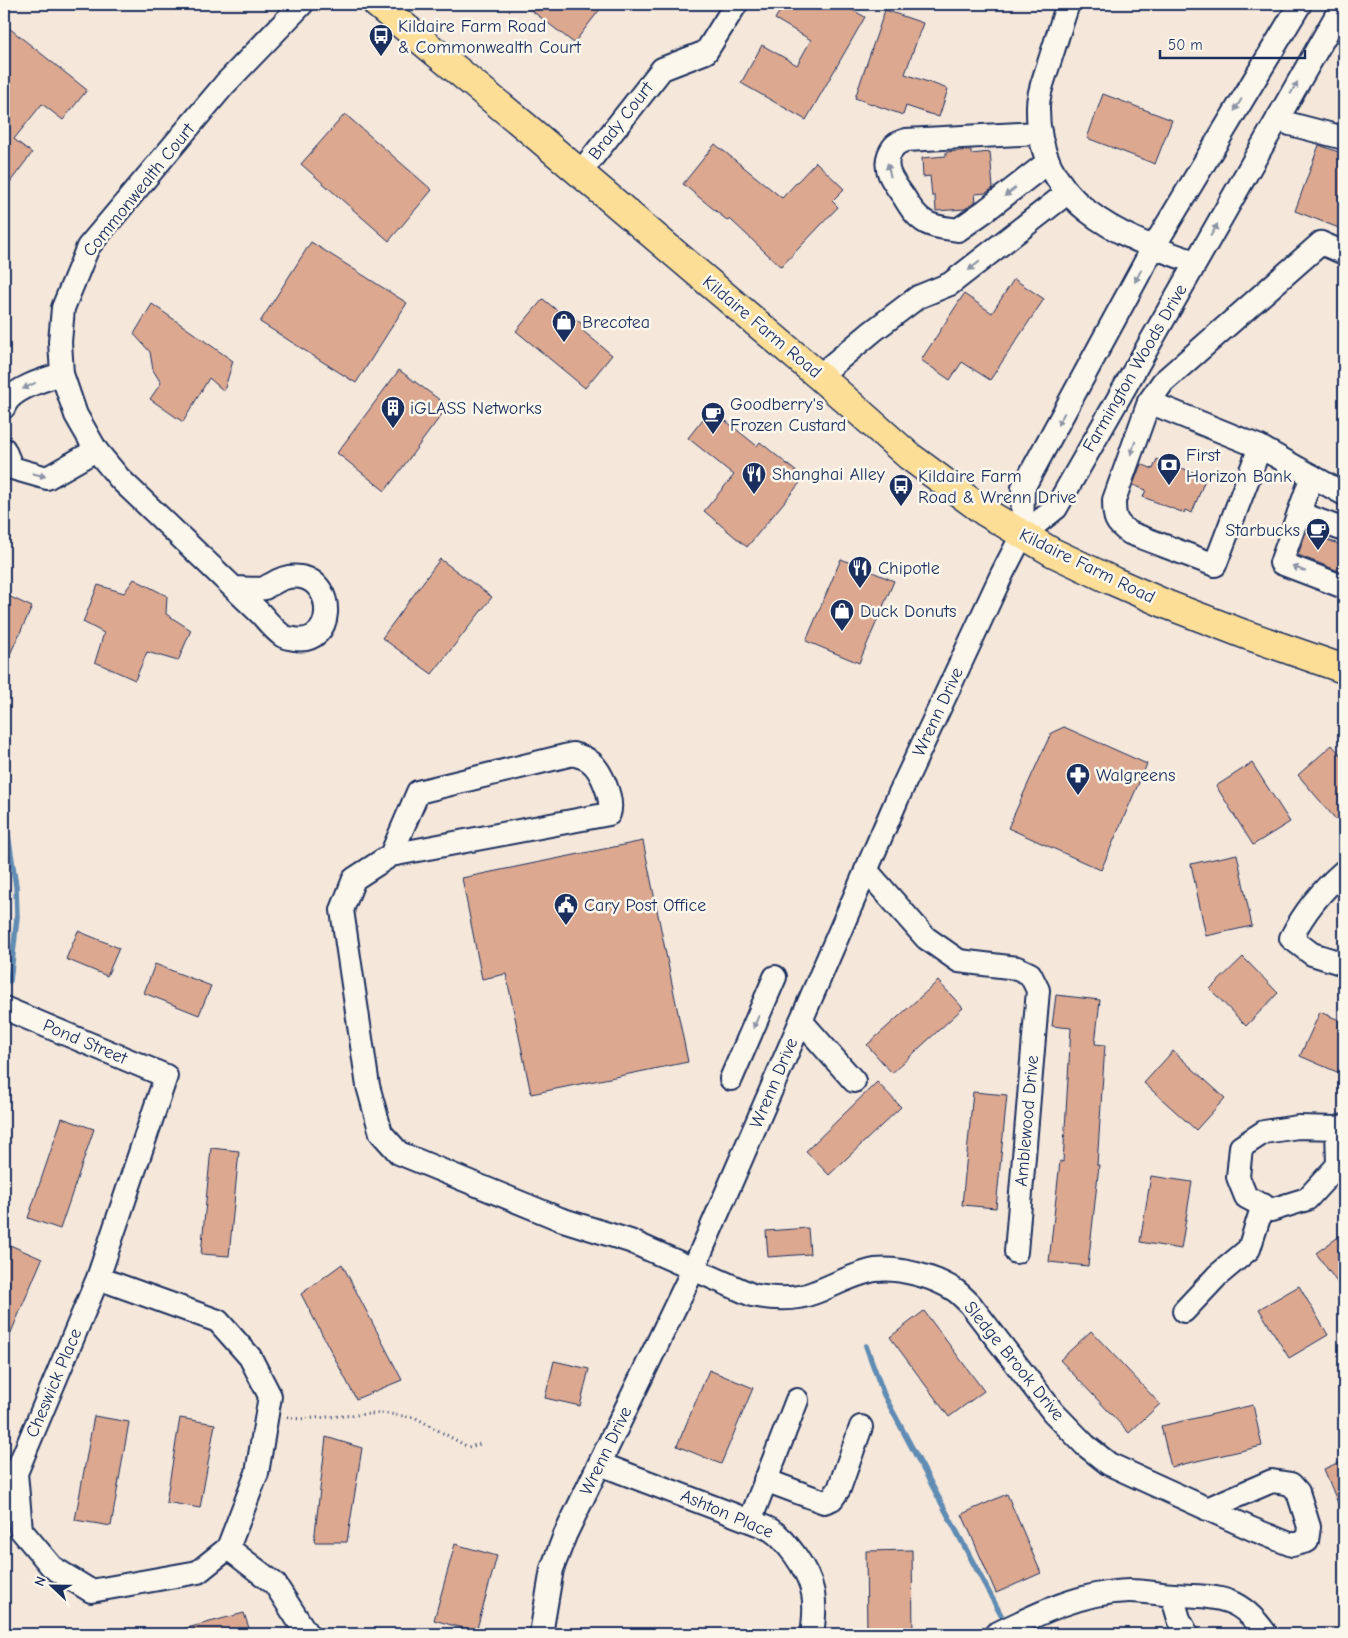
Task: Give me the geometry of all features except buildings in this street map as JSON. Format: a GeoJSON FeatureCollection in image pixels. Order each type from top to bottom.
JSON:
{"type":"FeatureCollection","features":[{"type":"Feature","properties":{"kind":"main road","name":"Kildaire Farm Road"},"geometry":{"type":"LineString","coordinates":[[377,4],[819,376],[909,456],[985,512],[1022,536],[1096,574],[1168,605],[1344,669]]}},
{"type":"Feature","properties":{"kind":"street","name":"Commonwealth Court"},"geometry":{"type":"LineString","coordinates":[[234,588],[120,479],[96,450],[76,416],[62,374],[60,342],[62,308],[88,247],[225,84],[302,4]]}},
{"type":"Feature","properties":{"kind":"street","name":"Brady Court"},"geometry":{"type":"LineString","coordinates":[[580,173],[662,68],[706,52],[736,4]]}},
{"type":"Feature","properties":{"kind":"street"},"geometry":{"type":"LineString","coordinates":[[1068,4],[1041,89],[1038,106],[1040,133],[1048,162],[1055,177],[1067,193],[1118,232],[1153,248],[1196,262]]}},
{"type":"Feature","properties":{"kind":"street"},"geometry":{"type":"LineString","coordinates":[[1022,536],[1023,488],[1153,248],[1300,4]]}},
{"type":"Feature","properties":{"kind":"street","name":"Farmington Woods Drive"},"geometry":{"type":"LineString","coordinates":[[1022,536],[1056,508],[1343,4]]}},
{"type":"Feature","properties":{"kind":"street"},"geometry":{"type":"LineString","coordinates":[[1278,118],[1290,124],[1344,138]]}},
{"type":"Feature","properties":{"kind":"street"},"geometry":{"type":"LineString","coordinates":[[1040,133],[906,140],[892,147],[887,160],[888,172],[916,215],[937,227],[958,230],[1048,162]]}},
{"type":"Feature","properties":{"kind":"street"},"geometry":{"type":"LineString","coordinates":[[819,376],[873,331],[918,298],[950,284],[1067,193]]}},
{"type":"Feature","properties":{"kind":"street"},"geometry":{"type":"LineString","coordinates":[[1260,447],[1215,565],[1130,533],[1119,526],[1114,515],[1114,500],[1149,402],[1163,382],[1321,243],[1344,252]]}},
{"type":"Feature","properties":{"kind":"street"},"geometry":{"type":"LineString","coordinates":[[4,403],[19,391],[39,381],[62,374]]}},
{"type":"Feature","properties":{"kind":"street"},"geometry":{"type":"LineString","coordinates":[[1149,402],[1260,447],[1344,494]]}},
{"type":"Feature","properties":{"kind":"street"},"geometry":{"type":"LineString","coordinates":[[6,468],[47,478],[96,450]]}},
{"type":"Feature","properties":{"kind":"street"},"geometry":{"type":"LineString","coordinates":[[1312,476],[1281,563],[1344,587]]}},
{"type":"Feature","properties":{"kind":"street"},"geometry":{"type":"LineString","coordinates":[[1299,514],[1344,530]]}},
{"type":"Feature","properties":{"kind":"street","name":"Wrenn Drive"},"geometry":{"type":"LineString","coordinates":[[540,1634],[552,1569],[565,1535],[693,1270],[866,870],[997,583],[1022,536]]}},
{"type":"Feature","properties":{"kind":"street"},"geometry":{"type":"LineString","coordinates":[[573,754],[589,760],[602,775],[611,808],[608,814],[391,855],[418,792],[573,754]]}},
{"type":"Feature","properties":{"kind":"street","name":"Sledge Brook Drive"},"geometry":{"type":"LineString","coordinates":[[391,855],[354,879],[342,910],[368,1086],[381,1134],[399,1153],[560,1219],[630,1241],[752,1295],[771,1299],[811,1294],[860,1274],[875,1270],[901,1270],[932,1280],[955,1291],[970,1304],[1053,1412],[1085,1445],[1109,1464],[1207,1509]]}},
{"type":"Feature","properties":{"kind":"street","name":"Amblewood Drive"},"geometry":{"type":"LineString","coordinates":[[866,870],[926,938],[959,961],[1017,968],[1030,974],[1038,990],[1016,1252]]}},
{"type":"Feature","properties":{"kind":"street"},"geometry":{"type":"LineString","coordinates":[[1344,870],[1328,885],[1298,925],[1291,938],[1312,954],[1344,964]]}},
{"type":"Feature","properties":{"kind":"street"},"geometry":{"type":"LineString","coordinates":[[731,1078],[775,977]]}},
{"type":"Feature","properties":{"kind":"street","name":"Pond Street"},"geometry":{"type":"LineString","coordinates":[[4,1008],[166,1076]]}},
{"type":"Feature","properties":{"kind":"street"},"geometry":{"type":"LineString","coordinates":[[801,1021],[854,1081]]}},
{"type":"Feature","properties":{"kind":"street","name":"Cheswick Place"},"geometry":{"type":"LineString","coordinates":[[166,1076],[98,1278],[16,1473],[21,1530],[52,1567],[91,1591],[198,1572],[228,1548]]}},
{"type":"Feature","properties":{"kind":"street"},"geometry":{"type":"LineString","coordinates":[[1298,1127],[1341,1127],[1338,1165],[1307,1199],[1272,1210],[1246,1197],[1238,1177],[1241,1147],[1264,1132],[1298,1127]]}},
{"type":"Feature","properties":{"kind":"street"},"geometry":{"type":"LineString","coordinates":[[1184,1311],[1218,1276],[1249,1249],[1263,1205]]}},
{"type":"Feature","properties":{"kind":"street"},"geometry":{"type":"LineString","coordinates":[[98,1278],[218,1321],[250,1358],[270,1396],[257,1473],[228,1548],[275,1584],[307,1634]]}},
{"type":"Feature","properties":{"kind":"street"},"geometry":{"type":"LineString","coordinates":[[750,1520],[797,1400]]}},
{"type":"Feature","properties":{"kind":"street"},"geometry":{"type":"LineString","coordinates":[[765,1480],[824,1502],[832,1499],[839,1489],[861,1427]]}},
{"type":"Feature","properties":{"kind":"street","name":"Ashton Place"},"geometry":{"type":"LineString","coordinates":[[600,1464],[772,1530],[784,1541],[807,1573],[815,1598],[812,1634]]}},
{"type":"Feature","properties":{"kind":"street"},"geometry":{"type":"LineString","coordinates":[[996,1634],[1049,1610],[1098,1595],[1127,1591],[1172,1595],[1202,1595],[1226,1600],[1240,1606],[1255,1619],[1266,1634]]}},
{"type":"Feature","properties":{"kind":"street"},"geometry":{"type":"LineString","coordinates":[[1172,1595],[1179,1619],[1187,1634]]}},
{"type":"Feature","properties":{"kind":"path"},"geometry":{"type":"LineString","coordinates":[[267,1415],[300,1419],[384,1413],[416,1418],[468,1447],[481,1444]]}},
{"type":"Feature","properties":{"kind":"waterway"},"geometry":{"type":"LineString","coordinates":[[8,835],[16,886],[17,917],[10,981]]}},
{"type":"Feature","properties":{"kind":"waterway"},"geometry":{"type":"LineString","coordinates":[[866,1346],[884,1395],[1001,1615]]}},
{"type":"Feature","properties":{"kind":"place","name":"Kildaire Farm Road & Commonwealth Court"},"geometry":{"type":"Point","coordinates":[381,57]}},
{"type":"Feature","properties":{"kind":"place","name":"Brecotea"},"geometry":{"type":"Point","coordinates":[564,343]}},
{"type":"Feature","properties":{"kind":"place","name":"iGLASS Networks"},"geometry":{"type":"Point","coordinates":[393,429]}},
{"type":"Feature","properties":{"kind":"place","name":"Goodberry's Frozen Custard"},"geometry":{"type":"Point","coordinates":[713,435]}},
{"type":"Feature","properties":{"kind":"place","name":"First Horizon Bank"},"geometry":{"type":"Point","coordinates":[1169,486]}},
{"type":"Feature","properties":{"kind":"place","name":"Shanghai Alley"},"geometry":{"type":"Point","coordinates":[754,495]}},
{"type":"Feature","properties":{"kind":"place","name":"Kildaire Farm Road & Wrenn Drive"},"geometry":{"type":"Point","coordinates":[901,507]}},
{"type":"Feature","properties":{"kind":"place","name":"Starbucks"},"geometry":{"type":"Point","coordinates":[1318,551]}},
{"type":"Feature","properties":{"kind":"place","name":"Chipotle"},"geometry":{"type":"Point","coordinates":[860,589]}},
{"type":"Feature","properties":{"kind":"place","name":"Duck Donuts"},"geometry":{"type":"Point","coordinates":[842,632]}},
{"type":"Feature","properties":{"kind":"place","name":"Walgreens"},"geometry":{"type":"Point","coordinates":[1078,796]}},
{"type":"Feature","properties":{"kind":"place","name":"Cary Post Office"},"geometry":{"type":"Point","coordinates":[566,926]}}]}
